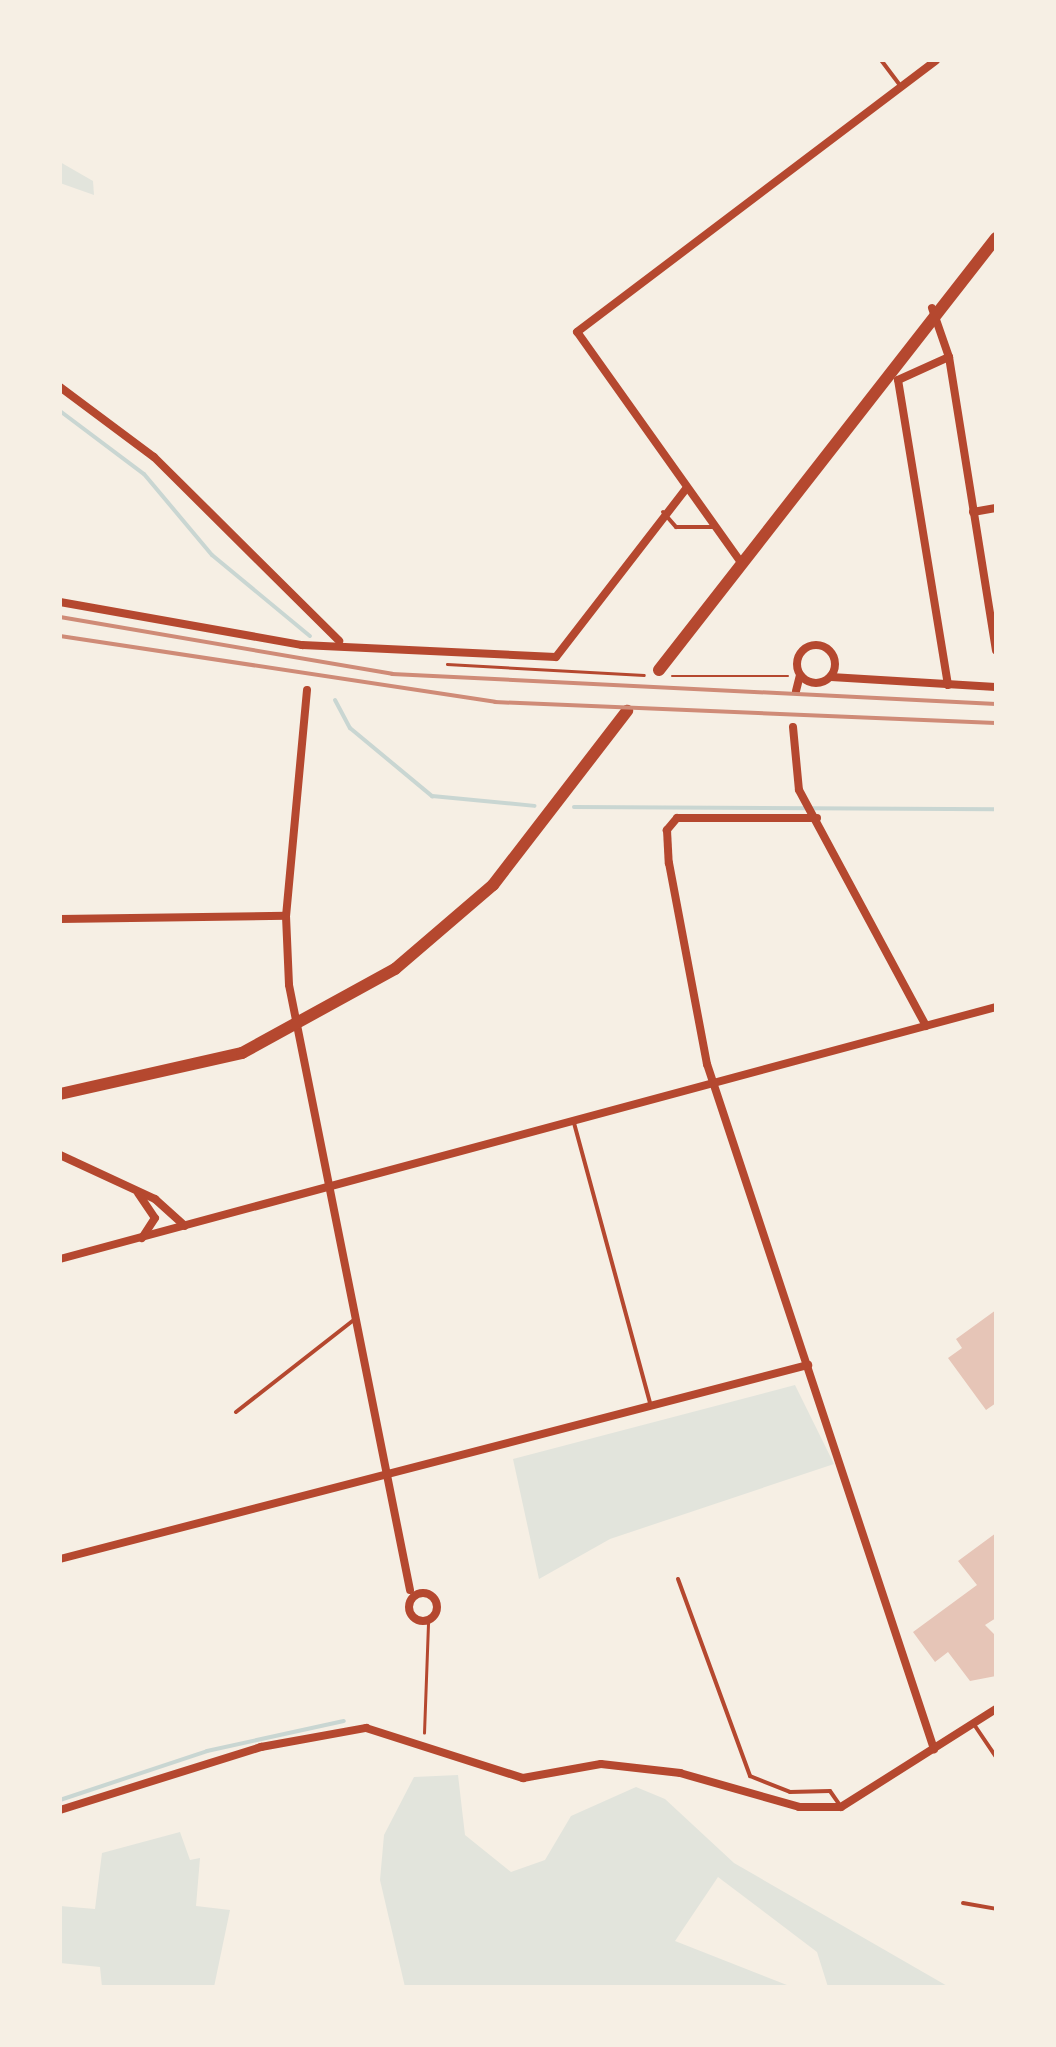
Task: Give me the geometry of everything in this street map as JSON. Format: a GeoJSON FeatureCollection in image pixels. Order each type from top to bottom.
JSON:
{"type":"FeatureCollection","features":[{"type":"Feature","properties":{"kind":"main road"},"geometry":{"type":"LineString","coordinates":[[659,670],[932,308],[996,238]]}},
{"type":"Feature","properties":{"kind":"main road"},"geometry":{"type":"LineString","coordinates":[[60,1094],[197,1068],[296,1029],[395,969],[473,905],[627,712]]}},
{"type":"Feature","properties":{"kind":"street"},"geometry":{"type":"LineString","coordinates":[[740,561],[577,332],[936,60]]}},
{"type":"Feature","properties":{"kind":"street"},"geometry":{"type":"LineString","coordinates":[[932,308],[949,357],[996,650]]}},
{"type":"Feature","properties":{"kind":"street"},"geometry":{"type":"LineString","coordinates":[[948,685],[898,380],[949,357]]}},
{"type":"Feature","properties":{"kind":"street"},"geometry":{"type":"LineString","coordinates":[[60,387],[154,457],[339,640]]}},
{"type":"Feature","properties":{"kind":"street"},"geometry":{"type":"LineString","coordinates":[[60,602],[310,648],[339,640],[546,658],[575,642],[663,512],[686,489]]}},
{"type":"Feature","properties":{"kind":"street"},"geometry":{"type":"LineString","coordinates":[[973,512],[996,508]]}},
{"type":"Feature","properties":{"kind":"street"},"geometry":{"type":"LineString","coordinates":[[796,691],[800,675],[798,656],[817,644],[833,653],[830,677]]}},
{"type":"Feature","properties":{"kind":"street"},"geometry":{"type":"LineString","coordinates":[[800,675],[814,683],[830,677],[996,687]]}},
{"type":"Feature","properties":{"kind":"street"},"geometry":{"type":"LineString","coordinates":[[307,690],[286,916],[296,1029],[410,1590],[419,1623],[428,1624],[432,1600],[410,1590]]}},
{"type":"Feature","properties":{"kind":"street"},"geometry":{"type":"LineString","coordinates":[[794,727],[799,790],[926,1026]]}},
{"type":"Feature","properties":{"kind":"street"},"geometry":{"type":"LineString","coordinates":[[815,815],[670,822],[682,953],[715,1084],[934,1749]]}},
{"type":"Feature","properties":{"kind":"street"},"geometry":{"type":"LineString","coordinates":[[60,919],[286,916]]}},
{"type":"Feature","properties":{"kind":"street"},"geometry":{"type":"LineString","coordinates":[[60,1259],[996,1008]]}},
{"type":"Feature","properties":{"kind":"street"},"geometry":{"type":"LineString","coordinates":[[60,1155],[134,1190],[186,1227]]}},
{"type":"Feature","properties":{"kind":"street"},"geometry":{"type":"LineString","coordinates":[[134,1190],[155,1218],[142,1238]]}},
{"type":"Feature","properties":{"kind":"street"},"geometry":{"type":"LineString","coordinates":[[60,1559],[650,1403],[808,1366]]}},
{"type":"Feature","properties":{"kind":"street"},"geometry":{"type":"LineString","coordinates":[[60,1810],[318,1732],[366,1728],[423,1740],[523,1778],[619,1766],[680,1772],[799,1807],[841,1807],[996,1708]]}},
{"type":"Feature","properties":{"kind":"lane"},"geometry":{"type":"LineString","coordinates":[[881,60],[901,86]]}},
{"type":"Feature","properties":{"kind":"lane"},"geometry":{"type":"LineString","coordinates":[[663,512],[676,526],[714,527]]}},
{"type":"Feature","properties":{"kind":"lane"},"geometry":{"type":"LineString","coordinates":[[574,1123],[650,1403]]}},
{"type":"Feature","properties":{"kind":"lane"},"geometry":{"type":"LineString","coordinates":[[236,1412],[356,1318]]}},
{"type":"Feature","properties":{"kind":"lane"},"geometry":{"type":"LineString","coordinates":[[678,1578],[750,1776],[790,1792],[830,1791],[841,1807]]}},
{"type":"Feature","properties":{"kind":"lane"},"geometry":{"type":"LineString","coordinates":[[973,1723],[996,1757]]}},
{"type":"Feature","properties":{"kind":"lane"},"geometry":{"type":"LineString","coordinates":[[963,1904],[996,1909]]}},
{"type":"Feature","properties":{"kind":"path"},"geometry":{"type":"LineString","coordinates":[[502,668],[713,678],[800,675]]}},
{"type":"Feature","properties":{"kind":"path"},"geometry":{"type":"LineString","coordinates":[[423,1740],[428,1624]]}},
{"type":"Feature","properties":{"kind":"shaded area"},"geometry":{"type":"Polygon","coordinates":[[[60,162],[93,181],[94,195],[60,183],[60,162]]]}},
{"type":"Feature","properties":{"kind":"shaded area"},"geometry":{"type":"Polygon","coordinates":[[[795,1385],[834,1464],[610,1539],[539,1579],[513,1459],[795,1385]]]}},
{"type":"Feature","properties":{"kind":"shaded area"},"geometry":{"type":"Polygon","coordinates":[[[458,1775],[465,1835],[511,1872],[545,1860],[571,1816],[636,1787],[665,1799],[734,1863],[949,1987],[828,1987],[817,1952],[718,1877],[675,1941],[792,1987],[405,1987],[380,1880],[384,1835],[414,1777],[458,1775]]]}},
{"type":"Feature","properties":{"kind":"shaded area"},"geometry":{"type":"Polygon","coordinates":[[[180,1832],[190,1860],[200,1858],[196,1906],[230,1910],[214,1987],[102,1987],[100,1967],[60,1963],[60,1906],[95,1909],[102,1853],[180,1832]]]}},
{"type":"Feature","properties":{"kind":"building"},"geometry":{"type":"Polygon","coordinates":[[[996,1310],[996,1403],[986,1410],[948,1358],[962,1348],[956,1339],[996,1310]]]}},
{"type":"Feature","properties":{"kind":"building"},"geometry":{"type":"Polygon","coordinates":[[[996,1533],[996,1618],[985,1625],[996,1636],[996,1676],[970,1681],[948,1652],[935,1662],[913,1632],[977,1585],[958,1561],[996,1533]]]}},
{"type":"Feature","properties":{"kind":"waterway"},"geometry":{"type":"LineString","coordinates":[[60,411],[144,474],[212,555],[310,636]]}},
{"type":"Feature","properties":{"kind":"waterway"},"geometry":{"type":"LineString","coordinates":[[335,700],[350,728],[432,796],[535,806]]}},
{"type":"Feature","properties":{"kind":"waterway"},"geometry":{"type":"LineString","coordinates":[[574,807],[996,809]]}},
{"type":"Feature","properties":{"kind":"waterway"},"geometry":{"type":"LineString","coordinates":[[60,1800],[207,1751],[344,1721]]}},
{"type":"Feature","properties":{"kind":"railway"},"geometry":{"type":"LineString","coordinates":[[60,617],[392,674],[996,704]]}},
{"type":"Feature","properties":{"kind":"railway"},"geometry":{"type":"LineString","coordinates":[[60,636],[495,702],[996,723]]}}]}
